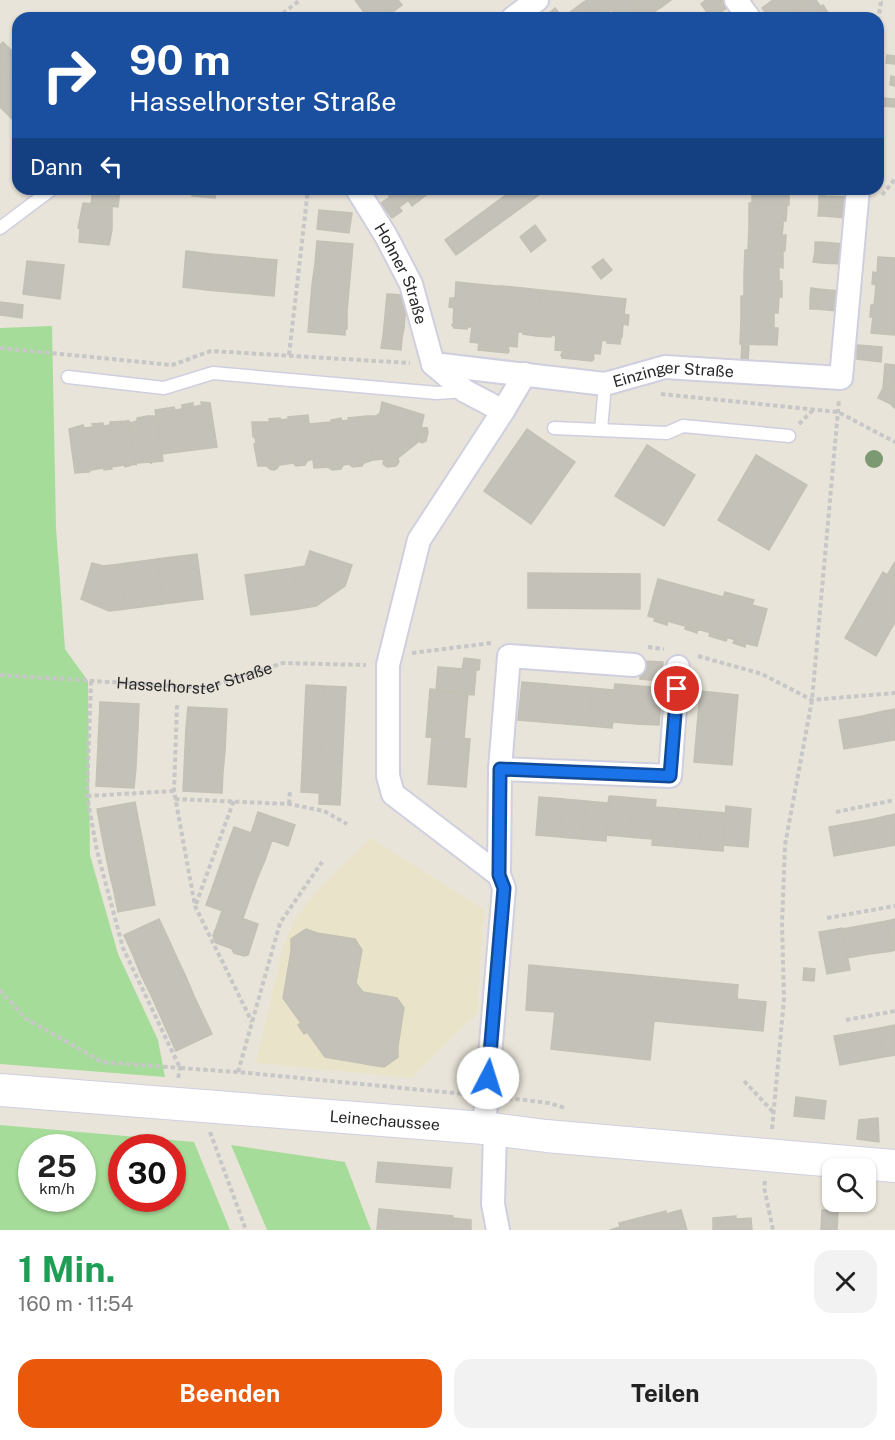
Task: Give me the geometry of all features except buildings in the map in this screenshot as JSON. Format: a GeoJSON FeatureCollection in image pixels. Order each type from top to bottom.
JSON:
{"type":"FeatureCollection","features":[{"type":"Feature","properties":{"kind":"street"},"geometry":{"type":"LineString","coordinates":[[521,12],[537,0]]}},
{"type":"Feature","properties":{"kind":"street","name":"Hohner Straße"},"geometry":{"type":"LineString","coordinates":[[361,195],[386,236],[411,284],[434,364]]}},
{"type":"Feature","properties":{"kind":"street"},"geometry":{"type":"LineString","coordinates":[[842,378],[857,195]]}},
{"type":"Feature","properties":{"kind":"street"},"geometry":{"type":"LineString","coordinates":[[434,364],[465,391],[503,411]]}},
{"type":"Feature","properties":{"kind":"street","name":"Einzinger Straße"},"geometry":{"type":"LineString","coordinates":[[434,364],[605,384],[665,367],[842,378]]}},
{"type":"Feature","properties":{"kind":"street"},"geometry":{"type":"LineString","coordinates":[[499,875],[393,794],[388,776],[388,666],[419,540],[525,374]]}},
{"type":"Feature","properties":{"kind":"street"},"geometry":{"type":"LineString","coordinates":[[498,1230],[493,1203],[490,1129],[486,1096],[504,888],[499,875],[500,769],[509,656],[640,656]]}},
{"type":"Feature","properties":{"kind":"street"},"geometry":{"type":"LineString","coordinates":[[500,769],[670,776],[679,657]]}},
{"type":"Feature","properties":{"kind":"street","name":"Leinechaussee"},"geometry":{"type":"LineString","coordinates":[[0,1090],[490,1129],[895,1166]]}},
{"type":"Feature","properties":{"kind":"lane"},"geometry":{"type":"LineString","coordinates":[[0,228],[44,195]]}},
{"type":"Feature","properties":{"kind":"lane"},"geometry":{"type":"LineString","coordinates":[[68,378],[164,388],[213,373],[437,393],[465,391]]}},
{"type":"Feature","properties":{"kind":"lane"},"geometry":{"type":"LineString","coordinates":[[601,430],[605,384]]}},
{"type":"Feature","properties":{"kind":"lane"},"geometry":{"type":"LineString","coordinates":[[554,428],[667,434],[683,426],[789,436]]}},
{"type":"Feature","properties":{"kind":"path"},"geometry":{"type":"LineString","coordinates":[[285,12],[300,0]]}},
{"type":"Feature","properties":{"kind":"path"},"geometry":{"type":"LineString","coordinates":[[289,356],[307,195]]}},
{"type":"Feature","properties":{"kind":"path"},"geometry":{"type":"LineString","coordinates":[[0,348],[172,365],[212,351],[434,364]]}},
{"type":"Feature","properties":{"kind":"path"},"geometry":{"type":"LineString","coordinates":[[633,376],[657,393],[838,412],[895,442]]}},
{"type":"Feature","properties":{"kind":"path"},"geometry":{"type":"LineString","coordinates":[[773,1230],[764,1187],[774,1114],[784,999],[782,924],[785,845],[812,700],[842,378]]}},
{"type":"Feature","properties":{"kind":"path","name":"Hasselhorster Straße"},"geometry":{"type":"LineString","coordinates":[[0,675],[205,688],[283,663],[388,666],[409,654],[499,642]]}},
{"type":"Feature","properties":{"kind":"path"},"geometry":{"type":"LineString","coordinates":[[640,656],[679,657],[762,674],[812,700],[895,693]]}},
{"type":"Feature","properties":{"kind":"path"},"geometry":{"type":"LineString","coordinates":[[91,681],[87,796],[97,851],[123,948],[180,1068],[187,1105],[246,1230]]}},
{"type":"Feature","properties":{"kind":"path"},"geometry":{"type":"LineString","coordinates":[[177,705],[174,792],[195,906],[252,1022]]}},
{"type":"Feature","properties":{"kind":"path"},"geometry":{"type":"LineString","coordinates":[[289,804],[290,791]]}},
{"type":"Feature","properties":{"kind":"path"},"geometry":{"type":"LineString","coordinates":[[87,796],[174,792]]}},
{"type":"Feature","properties":{"kind":"path"},"geometry":{"type":"LineString","coordinates":[[175,799],[289,804],[324,810],[347,824]]}},
{"type":"Feature","properties":{"kind":"path"},"geometry":{"type":"LineString","coordinates":[[195,906],[234,800]]}},
{"type":"Feature","properties":{"kind":"path"},"geometry":{"type":"LineString","coordinates":[[836,812],[895,800]]}},
{"type":"Feature","properties":{"kind":"path"},"geometry":{"type":"LineString","coordinates":[[238,1072],[280,923],[322,862]]}},
{"type":"Feature","properties":{"kind":"path"},"geometry":{"type":"LineString","coordinates":[[826,918],[895,906]]}},
{"type":"Feature","properties":{"kind":"path"},"geometry":{"type":"LineString","coordinates":[[0,990],[25,1018],[102,1062],[238,1072],[486,1096],[549,1103],[569,1110]]}},
{"type":"Feature","properties":{"kind":"path"},"geometry":{"type":"LineString","coordinates":[[846,1020],[895,1011]]}},
{"type":"Feature","properties":{"kind":"path"},"geometry":{"type":"LineString","coordinates":[[744,1081],[774,1114]]}},
{"type":"Feature","properties":{"kind":"shaded area"},"geometry":{"type":"Polygon","coordinates":[[[371,838],[484,909],[477,1013],[412,1078],[256,1063],[283,946],[296,917],[316,892],[371,838]]]}},
{"type":"Feature","properties":{"kind":"green space"},"geometry":{"type":"Polygon","coordinates":[[[52,326],[56,528],[65,649],[88,681],[90,855],[118,954],[158,1040],[165,1077],[0,1064],[0,328],[52,326]]]}},
{"type":"Feature","properties":{"kind":"green space"},"geometry":{"type":"Polygon","coordinates":[[[0,1125],[108,1134],[108,1212],[186,1212],[186,1141],[194,1142],[230,1230],[0,1230],[0,1125]]]}},
{"type":"Feature","properties":{"kind":"green space"},"geometry":{"type":"Polygon","coordinates":[[[231,1145],[345,1162],[371,1230],[267,1230],[231,1145]]]}},
{"type":"Feature","properties":{"kind":"route"},"geometry":{"type":"LineString","coordinates":[[488,1078],[504,888],[499,875],[500,769],[670,776],[677,689]]}}]}
